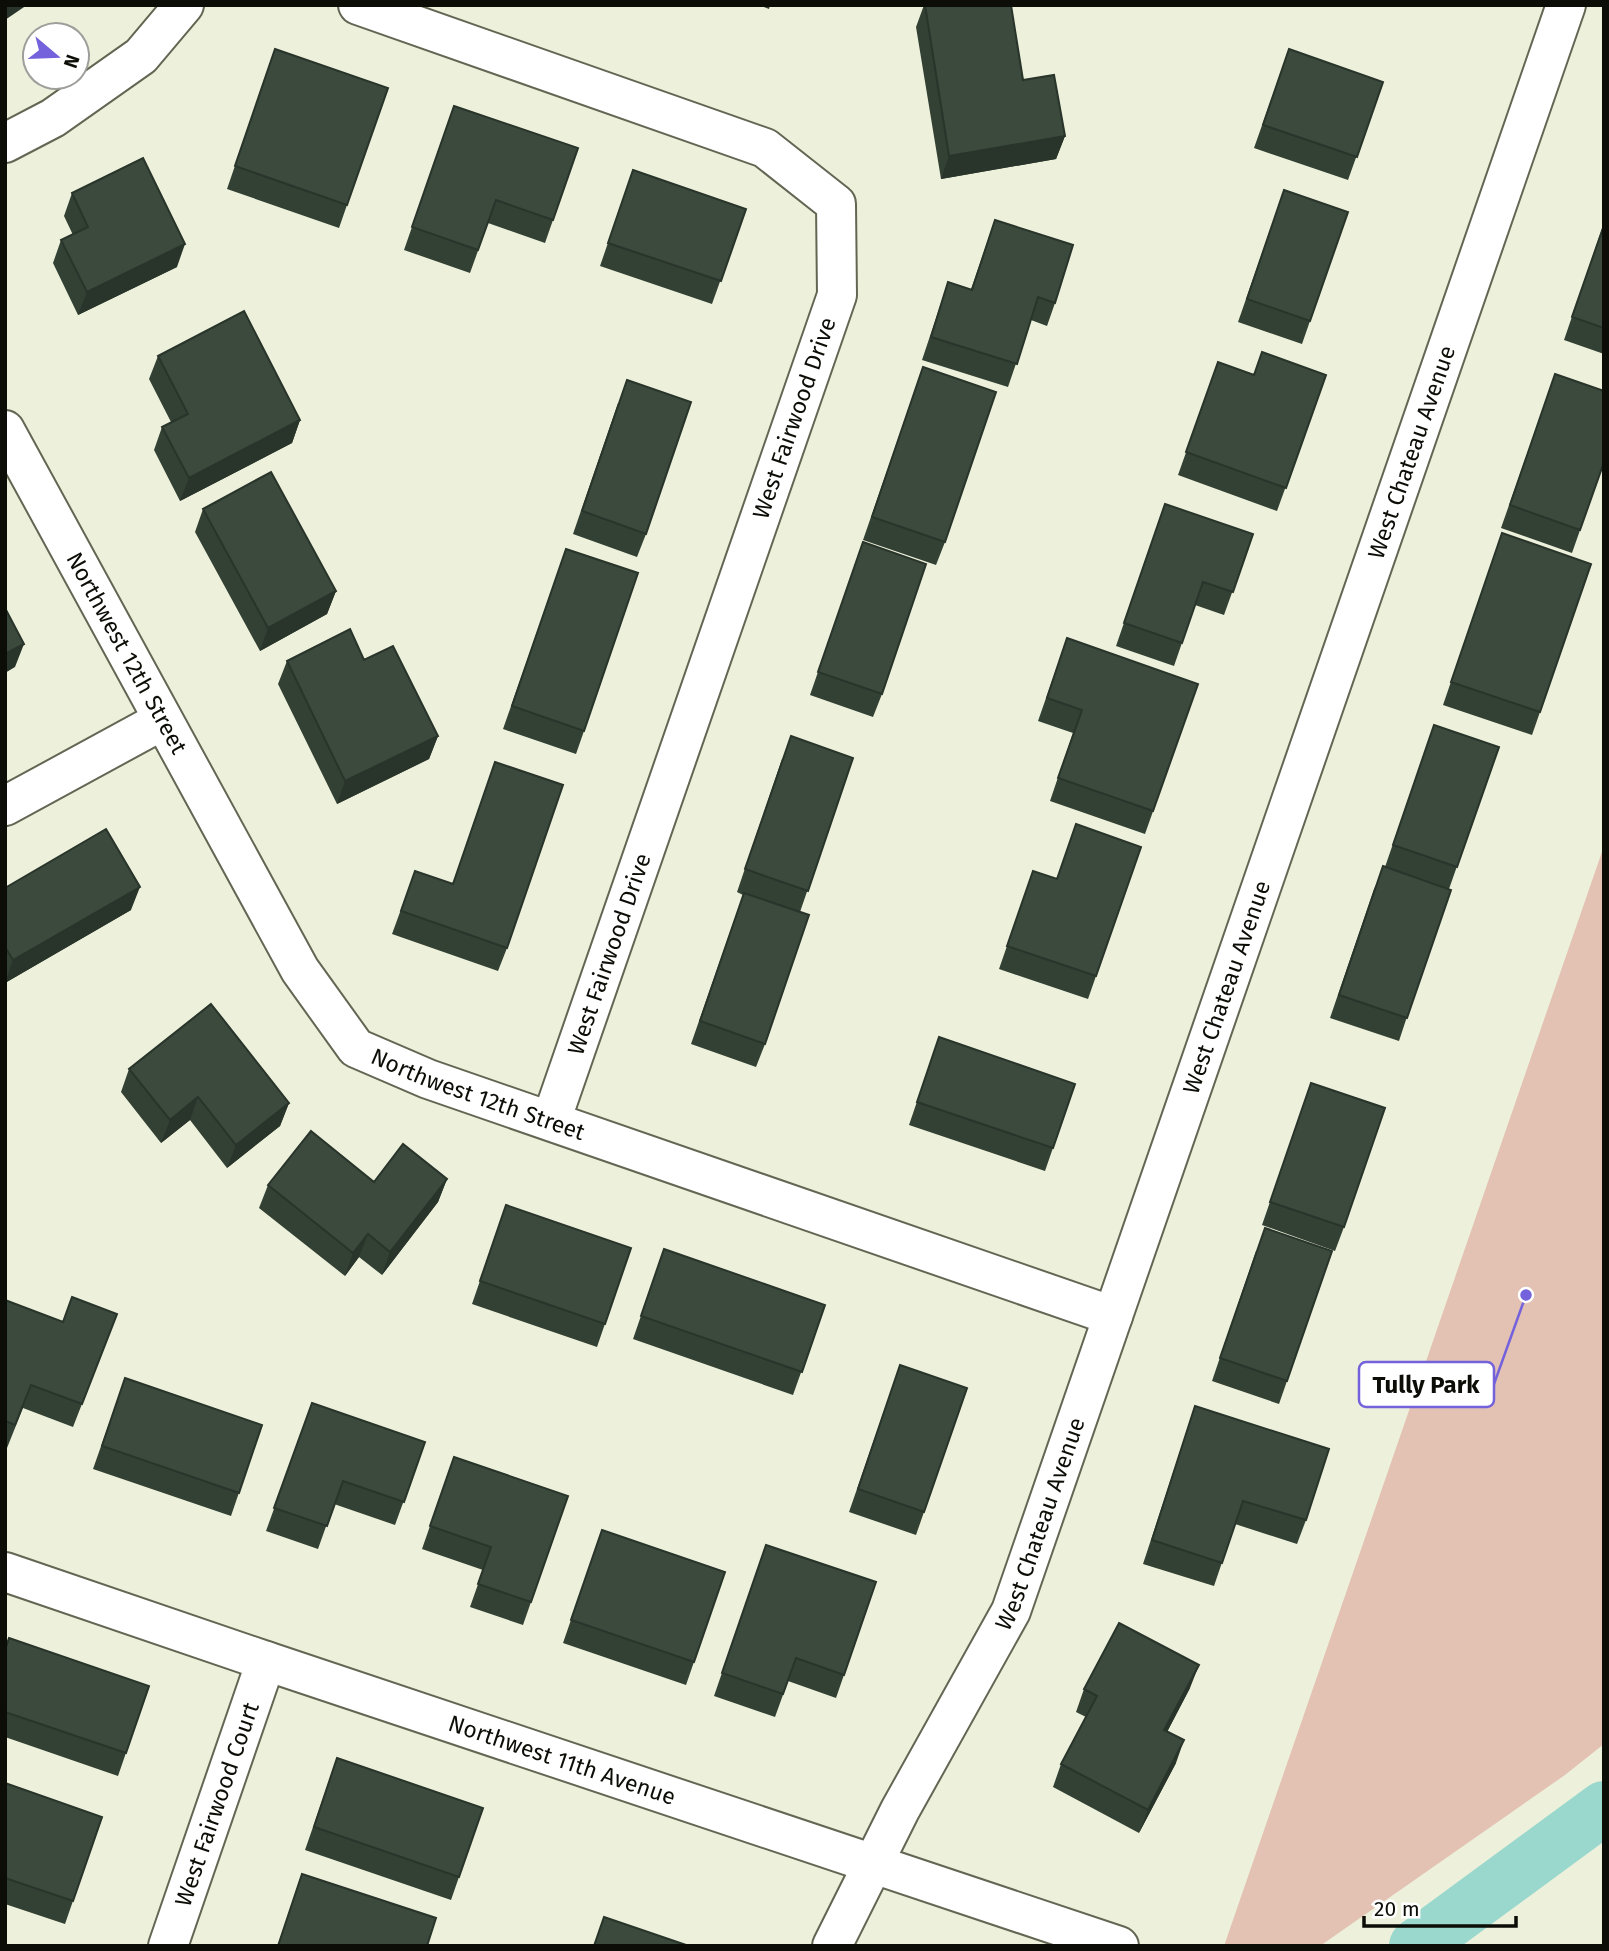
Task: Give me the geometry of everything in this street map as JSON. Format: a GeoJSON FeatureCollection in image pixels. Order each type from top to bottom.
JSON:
{"type":"FeatureCollection","features":[{"type":"Feature","properties":{"kind":"street"},"geometry":{"type":"LineString","coordinates":[[5,144],[53,118],[141,56],[184,5]]}},
{"type":"Feature","properties":{"kind":"street","name":"West Fairwood Drive"},"geometry":{"type":"LineString","coordinates":[[358,5],[765,148],[836,204],[837,295],[551,1121]]}},
{"type":"Feature","properties":{"kind":"street","name":"West Chateau Avenue"},"geometry":{"type":"LineString","coordinates":[[832,1946],[873,1863],[1011,1611],[1566,5]]}},
{"type":"Feature","properties":{"kind":"street","name":"Northwest 12th Street"},"geometry":{"type":"LineString","coordinates":[[5,430],[300,970],[356,1048],[428,1079],[1112,1316]]}},
{"type":"Feature","properties":{"kind":"street"},"geometry":{"type":"LineString","coordinates":[[5,806],[163,720]]}},
{"type":"Feature","properties":{"kind":"street","name":"Northwest 11th Avenue"},"geometry":{"type":"LineString","coordinates":[[5,1572],[1119,1946]]}},
{"type":"Feature","properties":{"kind":"street","name":"West Fairwood Court"},"geometry":{"type":"LineString","coordinates":[[168,1946],[266,1661]]}},
{"type":"Feature","properties":{"kind":"shaded area"},"geometry":{"type":"Polygon","coordinates":[[[1604,846],[1604,1744],[1565,1775],[1320,1946],[1224,1946],[1604,846]]]}},
{"type":"Feature","properties":{"kind":"building"},"geometry":{"type":"Polygon","coordinates":[[[925,5],[1011,5],[1023,80],[1054,75],[1065,136],[949,156],[925,5]]]}},
{"type":"Feature","properties":{"kind":"building"},"geometry":{"type":"Polygon","coordinates":[[[275,49],[388,88],[347,205],[235,166],[275,49]]]}},
{"type":"Feature","properties":{"kind":"building"},"geometry":{"type":"Polygon","coordinates":[[[1289,49],[1383,82],[1357,157],[1263,125],[1289,49]]]}},
{"type":"Feature","properties":{"kind":"building"},"geometry":{"type":"Polygon","coordinates":[[[454,106],[578,148],[553,220],[496,200],[478,250],[412,227],[454,106]]]}},
{"type":"Feature","properties":{"kind":"building"},"geometry":{"type":"Polygon","coordinates":[[[143,158],[185,244],[87,292],[61,240],[88,227],[72,193],[143,158]]]}},
{"type":"Feature","properties":{"kind":"building"},"geometry":{"type":"Polygon","coordinates":[[[633,170],[746,209],[721,281],[608,243],[633,170]]]}},
{"type":"Feature","properties":{"kind":"building"},"geometry":{"type":"Polygon","coordinates":[[[1284,190],[1348,212],[1310,321],[1247,299],[1284,190]]]}},
{"type":"Feature","properties":{"kind":"building"},"geometry":{"type":"Polygon","coordinates":[[[995,220],[1073,245],[1055,303],[1038,297],[1017,364],[931,337],[948,282],[972,290],[995,220]]]}},
{"type":"Feature","properties":{"kind":"building"},"geometry":{"type":"Polygon","coordinates":[[[1604,225],[1604,328],[1572,317],[1604,225]]]}},
{"type":"Feature","properties":{"kind":"building"},"geometry":{"type":"Polygon","coordinates":[[[244,311],[300,420],[189,478],[162,427],[188,414],[158,356],[244,311]]]}},
{"type":"Feature","properties":{"kind":"building"},"geometry":{"type":"Polygon","coordinates":[[[1262,352],[1326,375],[1286,488],[1186,452],[1218,362],[1254,375],[1262,352]]]}},
{"type":"Feature","properties":{"kind":"building"},"geometry":{"type":"Polygon","coordinates":[[[923,367],[996,392],[945,542],[872,517],[923,367]]]}},
{"type":"Feature","properties":{"kind":"building"},"geometry":{"type":"Polygon","coordinates":[[[1555,374],[1604,391],[1604,462],[1580,530],[1510,505],[1555,374]]]}},
{"type":"Feature","properties":{"kind":"building"},"geometry":{"type":"Polygon","coordinates":[[[627,380],[691,402],[646,534],[582,511],[627,380]]]}},
{"type":"Feature","properties":{"kind":"building"},"geometry":{"type":"Polygon","coordinates":[[[271,472],[336,591],[268,628],[203,509],[271,472]]]}},
{"type":"Feature","properties":{"kind":"building"},"geometry":{"type":"Polygon","coordinates":[[[1165,504],[1253,534],[1233,592],[1203,582],[1182,643],[1124,623],[1165,504]]]}},
{"type":"Feature","properties":{"kind":"building"},"geometry":{"type":"Polygon","coordinates":[[[1502,533],[1591,564],[1540,712],[1451,682],[1502,533]]]}},
{"type":"Feature","properties":{"kind":"building"},"geometry":{"type":"Polygon","coordinates":[[[863,542],[926,564],[882,694],[818,672],[863,542]]]}},
{"type":"Feature","properties":{"kind":"building"},"geometry":{"type":"Polygon","coordinates":[[[566,549],[638,573],[584,731],[512,706],[566,549]]]}},
{"type":"Feature","properties":{"kind":"building"},"geometry":{"type":"Polygon","coordinates":[[[5,608],[24,644],[5,654],[5,608]]]}},
{"type":"Feature","properties":{"kind":"building"},"geometry":{"type":"Polygon","coordinates":[[[350,629],[364,660],[393,646],[438,736],[345,781],[287,661],[350,629]]]}},
{"type":"Feature","properties":{"kind":"building"},"geometry":{"type":"Polygon","coordinates":[[[1067,638],[1198,684],[1153,811],[1058,778],[1082,710],[1047,698],[1067,638]]]}},
{"type":"Feature","properties":{"kind":"building"},"geometry":{"type":"Polygon","coordinates":[[[1434,725],[1499,747],[1457,867],[1393,845],[1434,725]]]}},
{"type":"Feature","properties":{"kind":"building"},"geometry":{"type":"Polygon","coordinates":[[[791,736],[853,758],[808,891],[745,869],[791,736]]]}},
{"type":"Feature","properties":{"kind":"building"},"geometry":{"type":"Polygon","coordinates":[[[495,762],[563,785],[507,948],[401,911],[415,871],[453,884],[495,762]]]}},
{"type":"Feature","properties":{"kind":"building"},"geometry":{"type":"Polygon","coordinates":[[[1076,824],[1141,847],[1096,976],[1007,946],[1033,871],[1057,879],[1076,824]]]}},
{"type":"Feature","properties":{"kind":"building"},"geometry":{"type":"Polygon","coordinates":[[[106,829],[140,887],[13,960],[5,947],[5,888],[106,829]]]}},
{"type":"Feature","properties":{"kind":"building"},"geometry":{"type":"Polygon","coordinates":[[[1383,866],[1451,890],[1407,1018],[1339,995],[1383,866]]]}},
{"type":"Feature","properties":{"kind":"building"},"geometry":{"type":"Polygon","coordinates":[[[744,893],[809,915],[765,1044],[700,1021],[744,893]]]}},
{"type":"Feature","properties":{"kind":"building"},"geometry":{"type":"Polygon","coordinates":[[[211,1004],[289,1103],[236,1145],[198,1097],[170,1120],[129,1069],[211,1004]]]}},
{"type":"Feature","properties":{"kind":"building"},"geometry":{"type":"Polygon","coordinates":[[[939,1037],[1075,1084],[1053,1148],[917,1102],[939,1037]]]}},
{"type":"Feature","properties":{"kind":"building"},"geometry":{"type":"Polygon","coordinates":[[[1311,1083],[1385,1108],[1344,1227],[1270,1202],[1311,1083]]]}},
{"type":"Feature","properties":{"kind":"building"},"geometry":{"type":"Polygon","coordinates":[[[311,1131],[374,1182],[403,1144],[447,1179],[390,1252],[368,1234],[353,1253],[268,1185],[311,1131]]]}},
{"type":"Feature","properties":{"kind":"building"},"geometry":{"type":"Polygon","coordinates":[[[506,1205],[631,1248],[605,1324],[480,1281],[506,1205]]]}},
{"type":"Feature","properties":{"kind":"building"},"geometry":{"type":"Polygon","coordinates":[[[1265,1228],[1332,1251],[1287,1381],[1220,1358],[1265,1228]]]}},
{"type":"Feature","properties":{"kind":"building"},"geometry":{"type":"Polygon","coordinates":[[[664,1249],[825,1305],[802,1372],[641,1316],[664,1249]]]}},
{"type":"Feature","properties":{"kind":"building"},"geometry":{"type":"Polygon","coordinates":[[[72,1297],[117,1314],[82,1404],[31,1385],[15,1425],[5,1421],[5,1300],[63,1322],[72,1297]]]}},
{"type":"Feature","properties":{"kind":"building"},"geometry":{"type":"Polygon","coordinates":[[[900,1365],[967,1388],[924,1512],[858,1489],[900,1365]]]}},
{"type":"Feature","properties":{"kind":"building"},"geometry":{"type":"Polygon","coordinates":[[[125,1378],[262,1425],[239,1493],[102,1446],[125,1378]]]}},
{"type":"Feature","properties":{"kind":"building"},"geometry":{"type":"Polygon","coordinates":[[[312,1403],[425,1442],[404,1502],[343,1481],[327,1526],[274,1508],[312,1403]]]}},
{"type":"Feature","properties":{"kind":"building"},"geometry":{"type":"Polygon","coordinates":[[[1195,1406],[1329,1449],[1306,1520],[1243,1501],[1222,1563],[1152,1540],[1195,1406]]]}},
{"type":"Feature","properties":{"kind":"building"},"geometry":{"type":"Polygon","coordinates":[[[454,1457],[568,1496],[531,1602],[478,1584],[491,1547],[430,1526],[454,1457]]]}},
{"type":"Feature","properties":{"kind":"building"},"geometry":{"type":"Polygon","coordinates":[[[602,1530],[725,1572],[694,1662],[571,1620],[602,1530]]]}},
{"type":"Feature","properties":{"kind":"building"},"geometry":{"type":"Polygon","coordinates":[[[766,1545],[876,1582],[844,1675],[796,1658],[783,1694],[722,1673],[766,1545]]]}},
{"type":"Feature","properties":{"kind":"building"},"geometry":{"type":"Polygon","coordinates":[[[1119,1623],[1199,1665],[1164,1730],[1184,1740],[1148,1810],[1061,1764],[1097,1696],[1084,1689],[1119,1623]]]}},
{"type":"Feature","properties":{"kind":"building"},"geometry":{"type":"Polygon","coordinates":[[[9,1638],[149,1686],[126,1753],[5,1712],[5,1650],[9,1638]]]}},
{"type":"Feature","properties":{"kind":"building"},"geometry":{"type":"Polygon","coordinates":[[[337,1758],[483,1808],[459,1877],[314,1827],[337,1758]]]}},
{"type":"Feature","properties":{"kind":"building"},"geometry":{"type":"Polygon","coordinates":[[[5,1783],[102,1817],[73,1901],[5,1878],[5,1783]]]}},
{"type":"Feature","properties":{"kind":"building"},"geometry":{"type":"Polygon","coordinates":[[[302,1874],[436,1918],[427,1946],[278,1946],[302,1874]]]}},
{"type":"Feature","properties":{"kind":"building"},"geometry":{"type":"Polygon","coordinates":[[[604,1917],[689,1946],[594,1946],[604,1917]]]}},
{"type":"Feature","properties":{"kind":"waterway"},"geometry":{"type":"LineString","coordinates":[[1416,1946],[1604,1808]]}},
{"type":"Feature","properties":{"kind":"place","name":"Tully Park"},"geometry":{"type":"Point","coordinates":[1526,1295]}}]}
